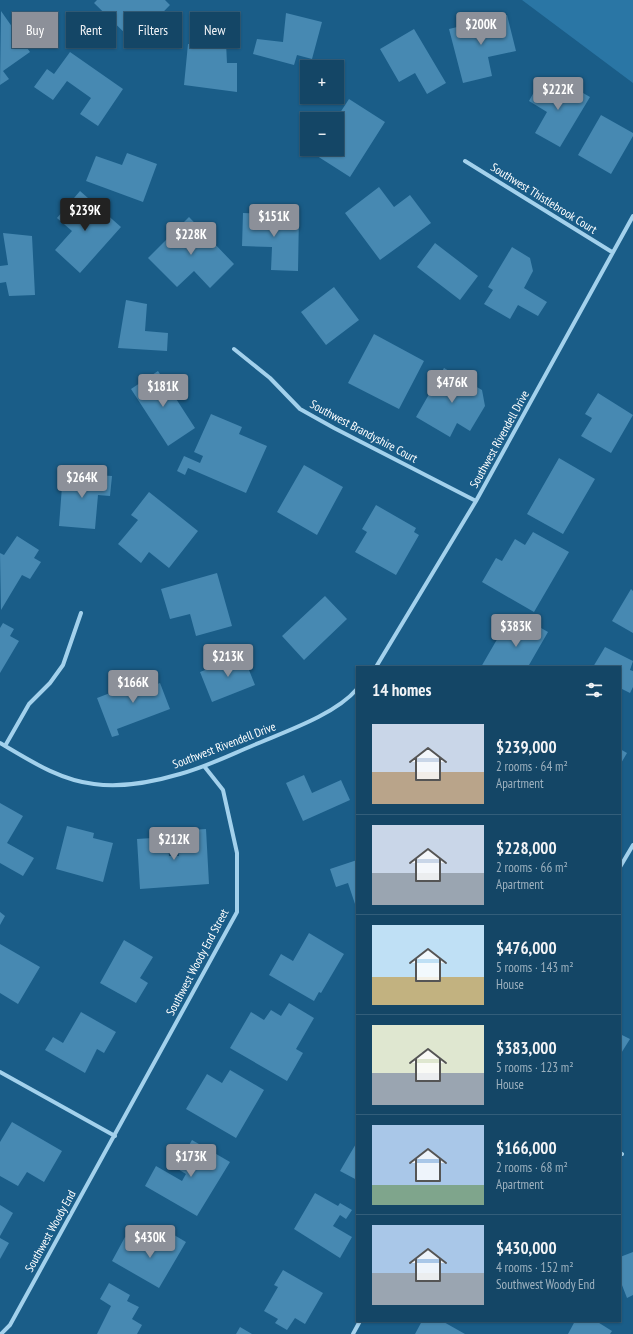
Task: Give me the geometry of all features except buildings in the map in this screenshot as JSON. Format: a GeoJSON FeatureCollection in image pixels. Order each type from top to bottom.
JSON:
{"type":"FeatureCollection","features":[{"type":"Feature","properties":{"kind":"street","name":"Southwest Thistlebrook Court"},"geometry":{"type":"LineString","coordinates":[[465,161],[612,252]]}},
{"type":"Feature","properties":{"kind":"street","name":"Southwest Rivendell Drive"},"geometry":{"type":"LineString","coordinates":[[377,666],[476,501],[633,216]]}},
{"type":"Feature","properties":{"kind":"street","name":"Southwest Brandyshire Court"},"geometry":{"type":"LineString","coordinates":[[234,349],[270,378],[300,409],[476,501]]}},
{"type":"Feature","properties":{"kind":"street"},"geometry":{"type":"LineString","coordinates":[[5,746],[29,704],[50,683],[63,665],[80,612]]}},
{"type":"Feature","properties":{"kind":"street","name":"Southwest Rivendell Drive"},"geometry":{"type":"LineString","coordinates":[[0,743],[46,769],[70,780],[112,786],[144,782],[181,774],[204,766],[316,718],[356,690]]}},
{"type":"Feature","properties":{"kind":"street","name":"Southwest Woody End Street"},"geometry":{"type":"LineString","coordinates":[[115,1136],[236,912],[237,853],[223,790],[204,766]]}},
{"type":"Feature","properties":{"kind":"street"},"geometry":{"type":"LineString","coordinates":[[621,865],[633,845]]}},
{"type":"Feature","properties":{"kind":"street"},"geometry":{"type":"LineString","coordinates":[[0,1072],[115,1136]]}},
{"type":"Feature","properties":{"kind":"street","name":"Southwest Woody End"},"geometry":{"type":"LineString","coordinates":[[1,1334],[10,1324],[115,1136]]}},
{"type":"Feature","properties":{"kind":"street"},"geometry":{"type":"LineString","coordinates":[[353,1334],[359,1322]]}},
{"type":"Feature","properties":{"kind":"shaded area"},"geometry":{"type":"Polygon","coordinates":[[[522,0],[633,0],[633,83],[522,0]]]}}]}
